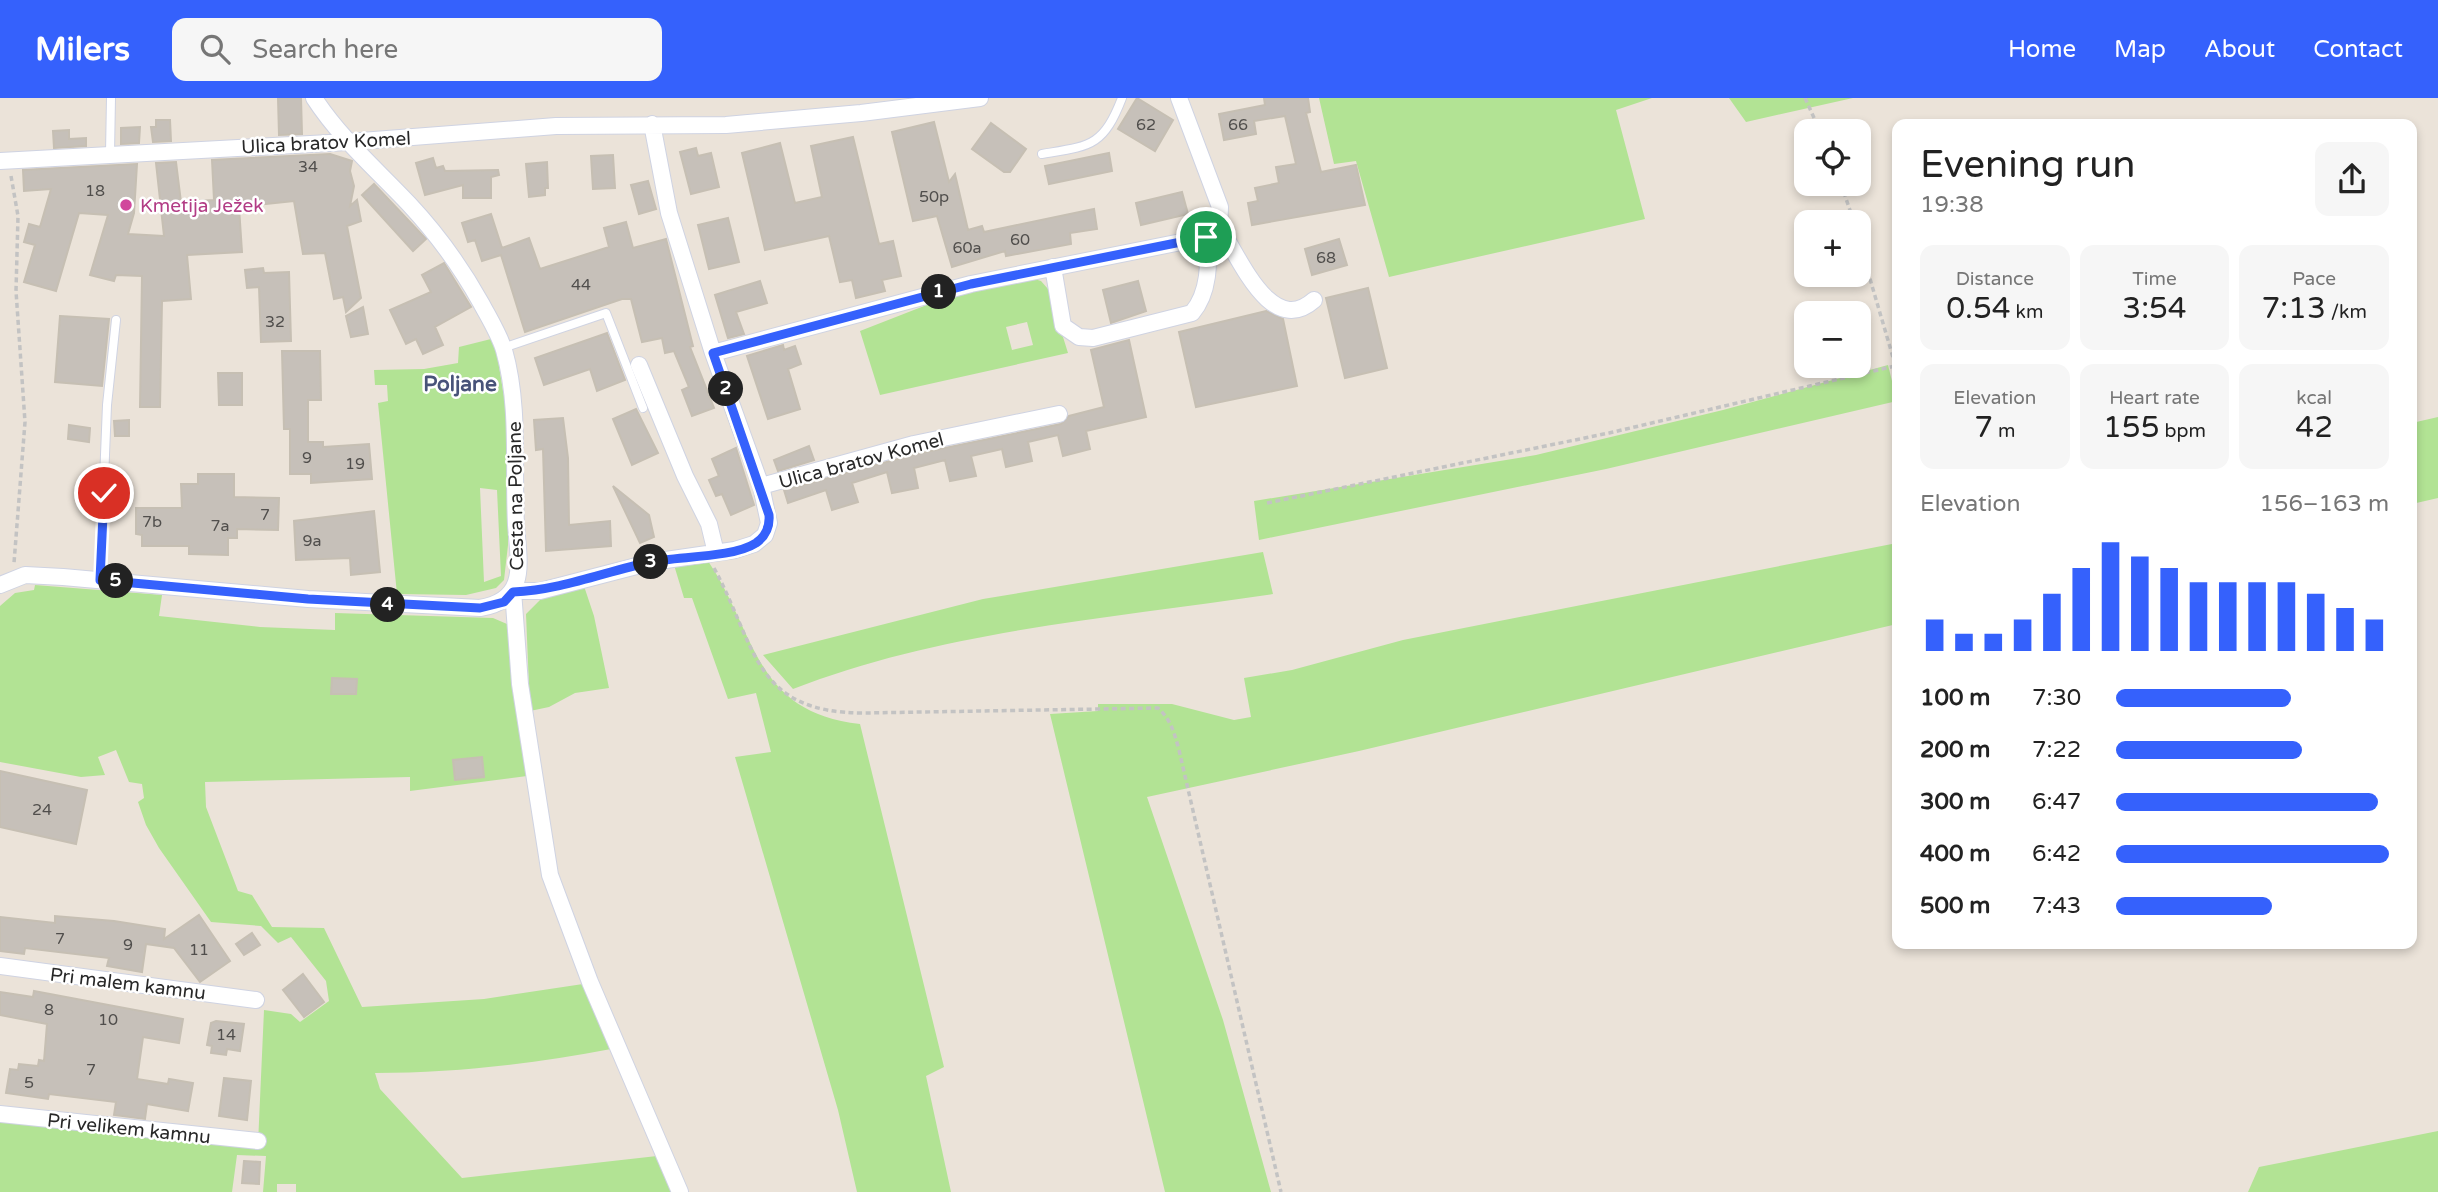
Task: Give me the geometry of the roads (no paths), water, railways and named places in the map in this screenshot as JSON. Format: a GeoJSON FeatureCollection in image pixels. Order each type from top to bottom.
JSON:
{"type":"FeatureCollection","features":[{"type":"Feature","properties":{"kind":"street","name":"Cesta na Poljane"},"geometry":{"type":"LineString","coordinates":[[7,582],[36,575],[308,599],[467,607],[496,605],[513,592],[518,559],[515,429],[503,348],[473,290],[449,252],[411,206],[348,142],[313,98]]}},
{"type":"Feature","properties":{"kind":"street","name":"Ulica bratov Komel"},"geometry":{"type":"LineString","coordinates":[[0,161],[348,142],[556,126],[726,125],[861,105],[980,98]]}},
{"type":"Feature","properties":{"kind":"street"},"geometry":{"type":"LineString","coordinates":[[1053,267],[1063,326],[1079,337],[1093,338],[1192,313],[1199,304],[1212,232],[1220,207],[1179,98]]}},
{"type":"Feature","properties":{"kind":"street","name":"Ulica bratov Komel"},"geometry":{"type":"LineString","coordinates":[[652,124],[669,212],[713,353],[761,486],[914,444],[1059,414]]}},
{"type":"Feature","properties":{"kind":"street"},"geometry":{"type":"LineString","coordinates":[[713,353],[971,284],[1212,232],[1233,246],[1253,286],[1270,302],[1291,311],[1305,308],[1314,300]]}},
{"type":"Feature","properties":{"kind":"street"},"geometry":{"type":"LineString","coordinates":[[639,365],[675,453],[709,524],[711,553]]}},
{"type":"Feature","properties":{"kind":"street"},"geometry":{"type":"LineString","coordinates":[[680,1192],[590,982],[550,875],[522,696],[513,592],[540,590],[621,569],[754,544],[765,536],[769,515],[761,486]]}},
{"type":"Feature","properties":{"kind":"street","name":"Pri malem kamnu"},"geometry":{"type":"LineString","coordinates":[[0,966],[256,1000]]}},
{"type":"Feature","properties":{"kind":"street","name":"Pri velikem kamnu"},"geometry":{"type":"LineString","coordinates":[[0,1114],[258,1141]]}},
{"type":"Feature","properties":{"kind":"lane"},"geometry":{"type":"LineString","coordinates":[[110,153],[111,98]]}},
{"type":"Feature","properties":{"kind":"lane"},"geometry":{"type":"LineString","coordinates":[[1042,154],[1090,145],[1099,139],[1115,115],[1122,98]]}},
{"type":"Feature","properties":{"kind":"lane"},"geometry":{"type":"LineString","coordinates":[[503,348],[606,313],[643,408]]}},
{"type":"Feature","properties":{"kind":"lane"},"geometry":{"type":"LineString","coordinates":[[100,580],[107,405],[116,320]]}},
{"type":"Feature","properties":{"kind":"place","name":"Kmetija Ježek"},"geometry":{"type":"Point","coordinates":[126,205]}},
{"type":"Feature","properties":{"kind":"district","name":"Poljane"},"geometry":{"type":"Point","coordinates":[460,384]}}]}
